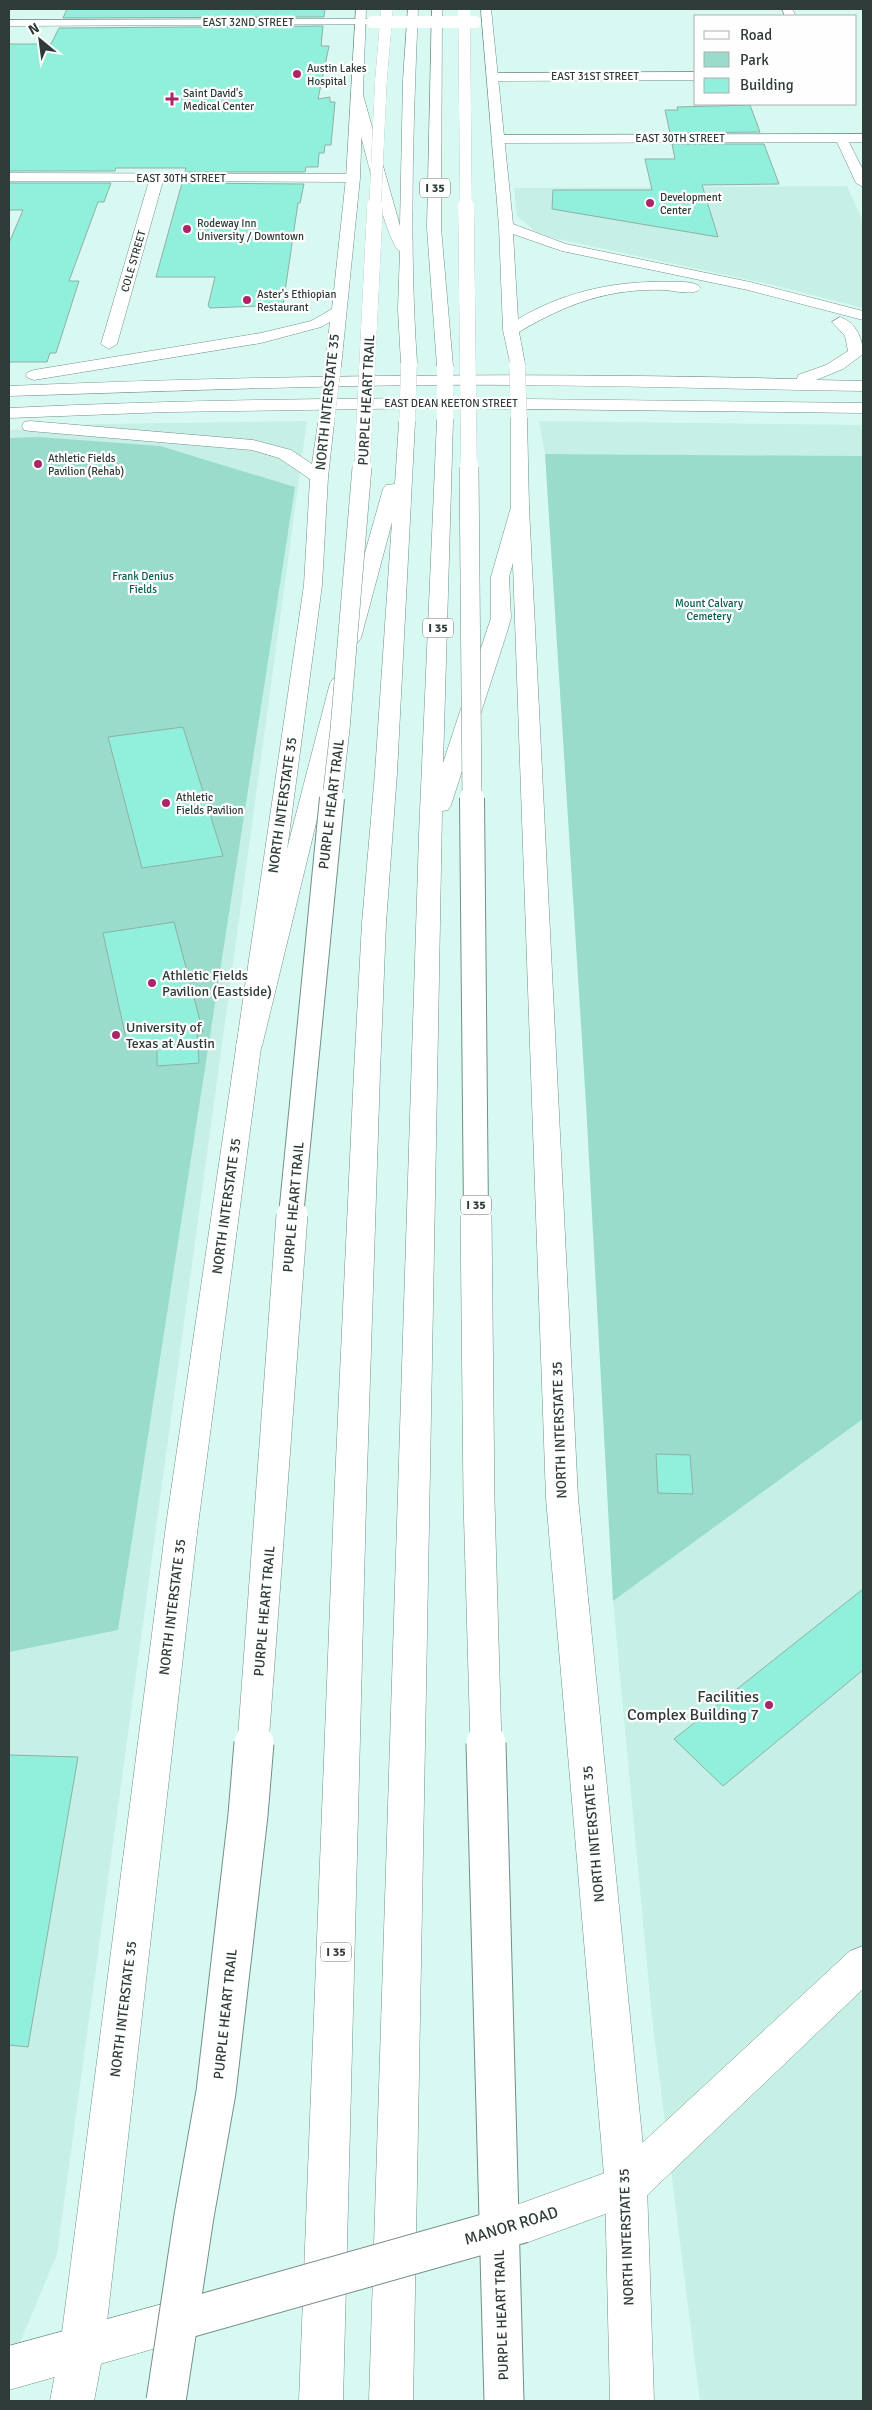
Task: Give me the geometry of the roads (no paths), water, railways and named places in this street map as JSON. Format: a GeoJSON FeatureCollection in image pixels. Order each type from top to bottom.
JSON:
{"type":"FeatureCollection","features":[{"type":"Feature","properties":{"kind":"main road","name":"NORTH INTERSTATE 35"},"geometry":{"type":"LineString","coordinates":[[72,2401],[82,2348],[182,1525],[313,585],[319,477],[353,178],[357,95],[373,17],[361,9]]}},
{"type":"Feature","properties":{"kind":"main road","name":"I 35"},"geometry":{"type":"LineString","coordinates":[[321,2401],[350,1504],[367,1072],[374,923],[386,773],[407,422],[409,363],[406,310],[409,80],[412,9]]}},
{"type":"Feature","properties":{"kind":"main road","name":"I 35"},"geometry":{"type":"LineString","coordinates":[[391,2401],[430,835],[446,420],[445,366],[434,228],[437,9]]}},
{"type":"Feature","properties":{"kind":"main road","name":"NORTH INTERSTATE 35"},"geometry":{"type":"LineString","coordinates":[[486,9],[475,18],[493,77],[506,226],[512,330],[517,364],[520,506],[562,1498],[626,2186],[632,2401]]}},
{"type":"Feature","properties":{"kind":"main road","name":"PURPLE HEART TRAIL"},"geometry":{"type":"LineString","coordinates":[[166,2401],[194,2216],[216,2092],[248,1815],[272,1502],[288,1254],[324,863],[340,729],[364,447],[380,99],[373,17]]}},
{"type":"Feature","properties":{"kind":"main road","name":"EAST 32ND STREET"},"geometry":{"type":"LineString","coordinates":[[12,19],[475,18]]}},
{"type":"Feature","properties":{"kind":"main road","name":"PURPLE HEART TRAIL"},"geometry":{"type":"LineString","coordinates":[[475,18],[479,1501],[504,2401]]}},
{"type":"Feature","properties":{"kind":"main road","name":"EAST 31ST STREET"},"geometry":{"type":"LineString","coordinates":[[493,77],[694,76]]}},
{"type":"Feature","properties":{"kind":"main road"},"geometry":{"type":"LineString","coordinates":[[357,95],[390,217],[408,265]]}},
{"type":"Feature","properties":{"kind":"main road","name":"EAST 30TH STREET"},"geometry":{"type":"LineString","coordinates":[[497,138],[863,138]]}},
{"type":"Feature","properties":{"kind":"main road"},"geometry":{"type":"LineString","coordinates":[[841,138],[863,183]]}},
{"type":"Feature","properties":{"kind":"main road","name":"EAST 30TH STREET"},"geometry":{"type":"LineString","coordinates":[[9,178],[353,178]]}},
{"type":"Feature","properties":{"kind":"main road","name":"COLE STREET"},"geometry":{"type":"LineString","coordinates":[[109,344],[157,178]]}},
{"type":"Feature","properties":{"kind":"main road"},"geometry":{"type":"LineString","coordinates":[[506,226],[562,247],[750,286],[863,316]]}},
{"type":"Feature","properties":{"kind":"main road"},"geometry":{"type":"LineString","coordinates":[[512,330],[562,303],[607,291],[658,286],[690,287],[745,295],[863,330]]}},
{"type":"Feature","properties":{"kind":"main road"},"geometry":{"type":"LineString","coordinates":[[9,379],[261,338],[316,324],[337,312]]}},
{"type":"Feature","properties":{"kind":"main road"},"geometry":{"type":"LineString","coordinates":[[770,383],[825,373],[842,365],[856,353],[857,342],[853,334],[840,322]]}},
{"type":"Feature","properties":{"kind":"main road","name":"EAST DEAN KEETON STREET"},"geometry":{"type":"LineString","coordinates":[[9,391],[254,383],[523,381],[770,383],[863,386]]}},
{"type":"Feature","properties":{"kind":"main road","name":"EAST DEAN KEETON STREET"},"geometry":{"type":"LineString","coordinates":[[9,413],[118,407],[257,404],[649,403],[863,408]]}},
{"type":"Feature","properties":{"kind":"main road"},"geometry":{"type":"LineString","coordinates":[[9,424],[252,445],[285,454],[319,477]]}},
{"type":"Feature","properties":{"kind":"main road"},"geometry":{"type":"LineString","coordinates":[[248,1046],[374,548],[404,450]]}},
{"type":"Feature","properties":{"kind":"main road"},"geometry":{"type":"LineString","coordinates":[[430,835],[501,618],[500,578],[520,506]]}},
{"type":"Feature","properties":{"kind":"main road","name":"MANOR ROAD"},"geometry":{"type":"LineString","coordinates":[[9,2368],[522,2223],[626,2186],[863,1964]]}},
{"type":"Feature","properties":{"kind":"place","name":"Austin Lakes Hospital"},"geometry":{"type":"Point","coordinates":[297,74]}},
{"type":"Feature","properties":{"kind":"place","name":"Saint David's Medical Center"},"geometry":{"type":"Point","coordinates":[172,99]}},
{"type":"Feature","properties":{"kind":"place","name":"Development Center"},"geometry":{"type":"Point","coordinates":[650,203]}},
{"type":"Feature","properties":{"kind":"place","name":"Rodeway Inn University / Downtown"},"geometry":{"type":"Point","coordinates":[187,229]}},
{"type":"Feature","properties":{"kind":"place","name":"Aster's Ethiopian Restaurant"},"geometry":{"type":"Point","coordinates":[247,300]}},
{"type":"Feature","properties":{"kind":"place","name":"Athletic Fields Pavilion (Rehab)"},"geometry":{"type":"Point","coordinates":[38,464]}},
{"type":"Feature","properties":{"kind":"place","name":"Athletic Fields Pavilion"},"geometry":{"type":"Point","coordinates":[166,803]}},
{"type":"Feature","properties":{"kind":"place","name":"Athletic Fields Pavilion (Eastside)"},"geometry":{"type":"Point","coordinates":[152,983]}},
{"type":"Feature","properties":{"kind":"place","name":"University of Texas at Austin"},"geometry":{"type":"Point","coordinates":[116,1035]}},
{"type":"Feature","properties":{"kind":"place","name":"Facilities Complex Building 7"},"geometry":{"type":"Point","coordinates":[769,1705]}},
{"type":"Feature","properties":{"kind":"park label","name":"Frank Denius Fields"},"geometry":{"type":"Point","coordinates":[143,582]}},
{"type":"Feature","properties":{"kind":"park label","name":"Mount Calvary Cemetery"},"geometry":{"type":"Point","coordinates":[709,609]}}]}
